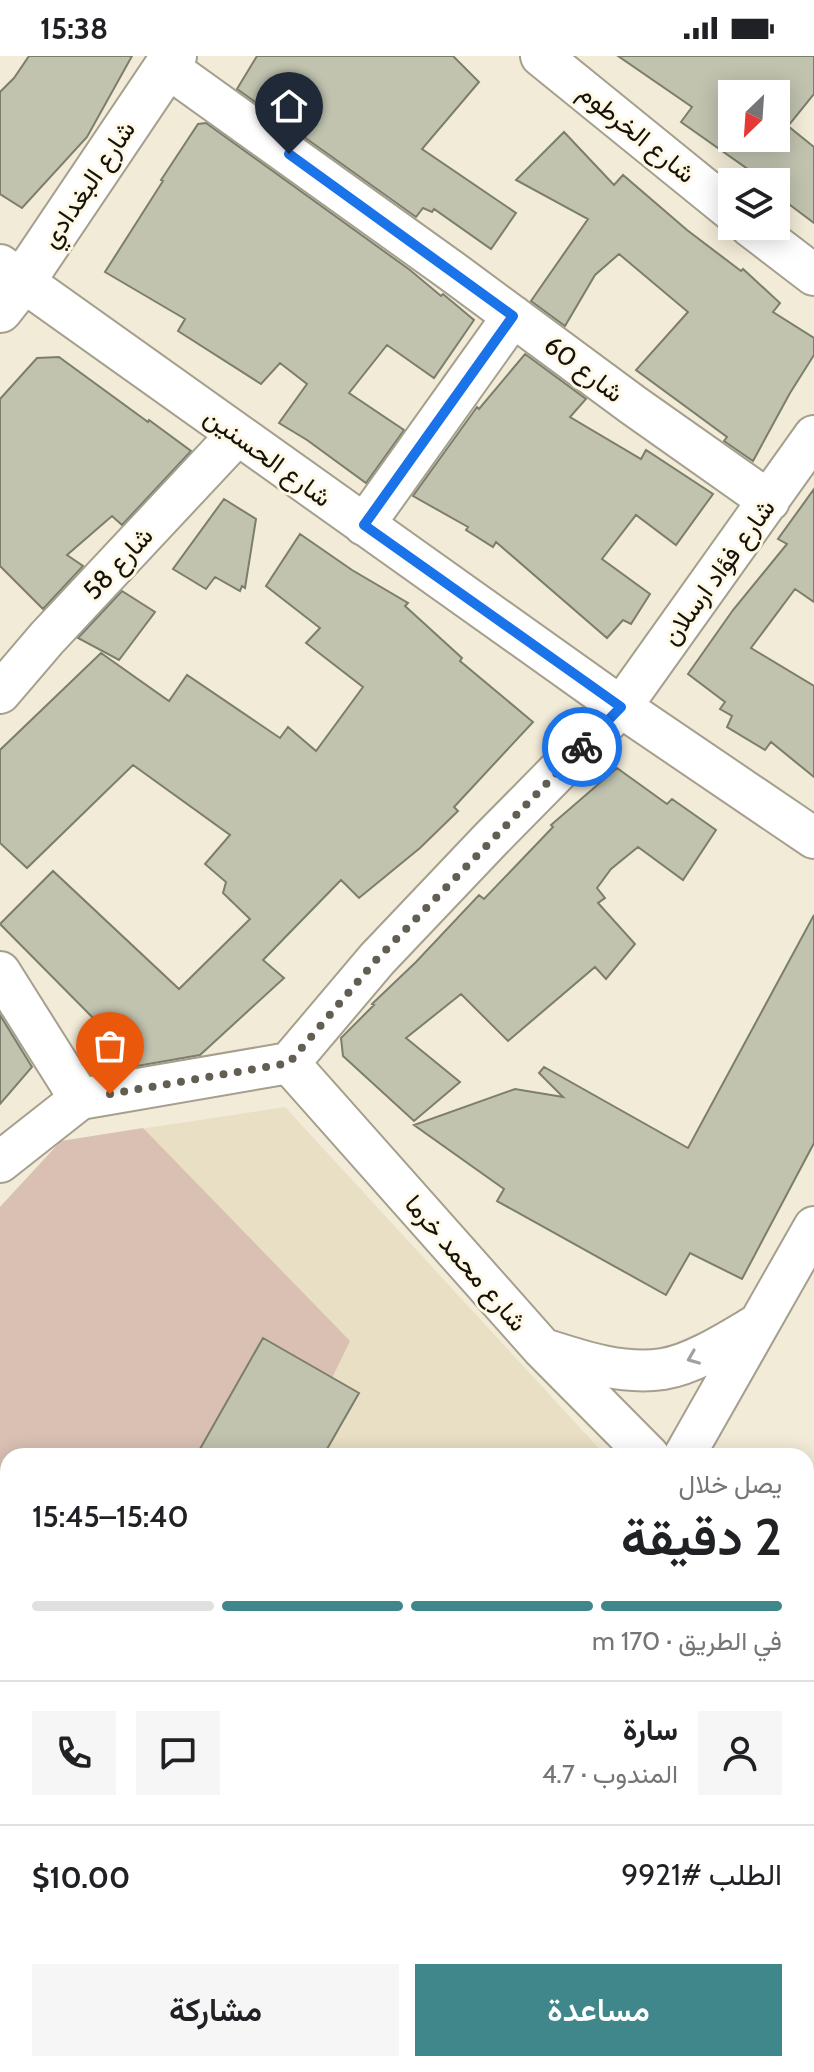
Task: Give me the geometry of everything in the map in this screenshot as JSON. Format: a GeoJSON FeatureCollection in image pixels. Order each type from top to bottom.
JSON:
{"type":"FeatureCollection","features":[{"type":"Feature","properties":{"kind":"street","name":"شارع الخرطوم"},"geometry":{"type":"LineString","coordinates":[[541,56],[718,200]]}},
{"type":"Feature","properties":{"kind":"street","name":"شارع البغدادي"},"geometry":{"type":"LineString","coordinates":[[7,286],[170,62]]}},
{"type":"Feature","properties":{"kind":"street","name":"شارع 60"},"geometry":{"type":"LineString","coordinates":[[170,62],[633,405],[769,501]]}},
{"type":"Feature","properties":{"kind":"street"},"geometry":{"type":"LineString","coordinates":[[768,240],[814,275]]}},
{"type":"Feature","properties":{"kind":"street","name":"شارع الحسنين"},"geometry":{"type":"LineString","coordinates":[[7,286],[237,435],[621,707],[814,838]]}},
{"type":"Feature","properties":{"kind":"street"},"geometry":{"type":"LineString","coordinates":[[364,525],[513,316]]}},
{"type":"Feature","properties":{"kind":"street","name":"شارع 58"},"geometry":{"type":"LineString","coordinates":[[0,693],[47,638],[237,435]]}},
{"type":"Feature","properties":{"kind":"street","name":"شارع فؤاد ارسلان"},"geometry":{"type":"LineString","coordinates":[[289,1063],[377,959],[621,707],[814,436]]}},
{"type":"Feature","properties":{"kind":"street"},"geometry":{"type":"LineString","coordinates":[[0,972],[80,1099]]}},
{"type":"Feature","properties":{"kind":"street"},"geometry":{"type":"LineString","coordinates":[[0,1162],[80,1099],[289,1063]]}},
{"type":"Feature","properties":{"kind":"street","name":"شارع محمد خرما"},"geometry":{"type":"LineString","coordinates":[[289,1063],[542,1348],[641,1448]]}},
{"type":"Feature","properties":{"kind":"street"},"geometry":{"type":"LineString","coordinates":[[689,1448],[814,1227]]}},
{"type":"Feature","properties":{"kind":"street"},"geometry":{"type":"LineString","coordinates":[[542,1348],[605,1367],[664,1369],[717,1348],[761,1321]]}},
{"type":"Feature","properties":{"kind":"shaded area"},"geometry":{"type":"Polygon","coordinates":[[[285,1107],[599,1448],[0,1448],[0,1207],[61,1141],[285,1107]]]}},
{"type":"Feature","properties":{"kind":"shaded area"},"geometry":{"type":"Polygon","coordinates":[[[143,1128],[350,1341],[332,1378],[263,1339],[201,1448],[0,1448],[0,1207],[61,1141],[143,1128]]]}},
{"type":"Feature","properties":{"kind":"building"},"geometry":{"type":"Polygon","coordinates":[[[29,56],[132,56],[87,137],[22,208],[0,194],[0,92],[29,56]]]}},
{"type":"Feature","properties":{"kind":"building"},"geometry":{"type":"Polygon","coordinates":[[[257,56],[453,56],[479,82],[422,149],[516,213],[491,249],[434,209],[432,212],[423,208],[416,217],[237,89],[257,56]]]}},
{"type":"Feature","properties":{"kind":"building"},"geometry":{"type":"Polygon","coordinates":[[[618,56],[814,56],[814,94],[790,124],[790,80],[718,80],[718,148],[681,122],[692,107],[618,56]]]}},
{"type":"Feature","properties":{"kind":"building"},"geometry":{"type":"Polygon","coordinates":[[[206,123],[410,270],[441,296],[443,294],[474,320],[434,378],[387,345],[349,393],[404,430],[366,483],[279,423],[307,384],[280,363],[261,384],[178,331],[185,319],[105,272],[198,124],[206,123]]]}},
{"type":"Feature","properties":{"kind":"building"},"geometry":{"type":"Polygon","coordinates":[[[790,128],[814,147],[814,223],[790,205],[790,168],[746,168],[724,152],[790,152],[790,128]]]}},
{"type":"Feature","properties":{"kind":"building"},"geometry":{"type":"Polygon","coordinates":[[[564,132],[614,185],[623,175],[687,230],[741,271],[743,269],[780,303],[773,312],[814,338],[814,355],[753,461],[724,441],[727,437],[636,370],[688,312],[619,254],[595,275],[565,326],[531,301],[588,219],[516,180],[564,132]]]}},
{"type":"Feature","properties":{"kind":"building"},"geometry":{"type":"Polygon","coordinates":[[[525,354],[586,399],[570,417],[641,459],[646,450],[713,494],[676,545],[636,515],[602,559],[650,594],[631,624],[623,620],[607,638],[496,542],[493,547],[466,530],[468,527],[413,496],[477,407],[479,409],[525,354]]]}},
{"type":"Feature","properties":{"kind":"building"},"geometry":{"type":"Polygon","coordinates":[[[59,357],[191,451],[122,525],[112,516],[67,555],[83,566],[43,609],[0,566],[0,399],[37,358],[59,357]]]}},
{"type":"Feature","properties":{"kind":"building"},"geometry":{"type":"Polygon","coordinates":[[[814,489],[814,602],[795,589],[751,648],[814,686],[814,777],[771,742],[765,750],[727,727],[732,716],[720,709],[725,702],[688,674],[733,610],[787,544],[778,539],[814,489]]]}},
{"type":"Feature","properties":{"kind":"building"},"geometry":{"type":"Polygon","coordinates":[[[224,499],[256,519],[245,588],[242,586],[240,591],[215,577],[206,589],[173,569],[224,499]]]}},
{"type":"Feature","properties":{"kind":"building"},"geometry":{"type":"Polygon","coordinates":[[[300,534],[408,603],[405,606],[462,658],[460,661],[533,722],[454,807],[458,811],[420,848],[359,898],[341,880],[263,960],[284,978],[200,1055],[97,1073],[80,1056],[105,1030],[0,924],[53,871],[179,989],[250,919],[223,893],[226,882],[205,864],[230,835],[133,765],[27,868],[0,843],[0,750],[101,653],[169,701],[187,675],[280,738],[288,727],[316,751],[363,687],[306,643],[320,628],[266,586],[300,534]]]}},
{"type":"Feature","properties":{"kind":"building"},"geometry":{"type":"Polygon","coordinates":[[[122,591],[155,612],[119,660],[78,638],[122,591]]]}},
{"type":"Feature","properties":{"kind":"building"},"geometry":{"type":"Polygon","coordinates":[[[617,768],[667,804],[672,799],[716,830],[683,880],[638,847],[611,869],[597,888],[605,898],[598,903],[635,944],[606,979],[595,967],[508,1041],[461,994],[406,1038],[460,1082],[414,1121],[343,1056],[341,1038],[479,895],[484,899],[553,827],[551,825],[617,768]]]}},
{"type":"Feature","properties":{"kind":"building"},"geometry":{"type":"Polygon","coordinates":[[[814,915],[814,1143],[742,1279],[690,1253],[666,1295],[497,1201],[504,1189],[414,1125],[515,1089],[563,1097],[539,1073],[544,1067],[688,1148],[814,915]]]}},
{"type":"Feature","properties":{"kind":"building"},"geometry":{"type":"Polygon","coordinates":[[[0,1015],[32,1067],[0,1104],[0,1015]]]}},
{"type":"Feature","properties":{"kind":"building"},"geometry":{"type":"Polygon","coordinates":[[[263,1338],[359,1393],[328,1448],[201,1448],[263,1338]]]}},
{"type":"Feature","properties":{"kind":"way so far"},"geometry":{"type":"LineString","coordinates":[[110,1094],[289,1063],[377,959],[582,747]]}},
{"type":"Feature","properties":{"kind":"route"},"geometry":{"type":"LineString","coordinates":[[289,154],[513,316],[364,525],[621,707],[582,747]]}}]}
